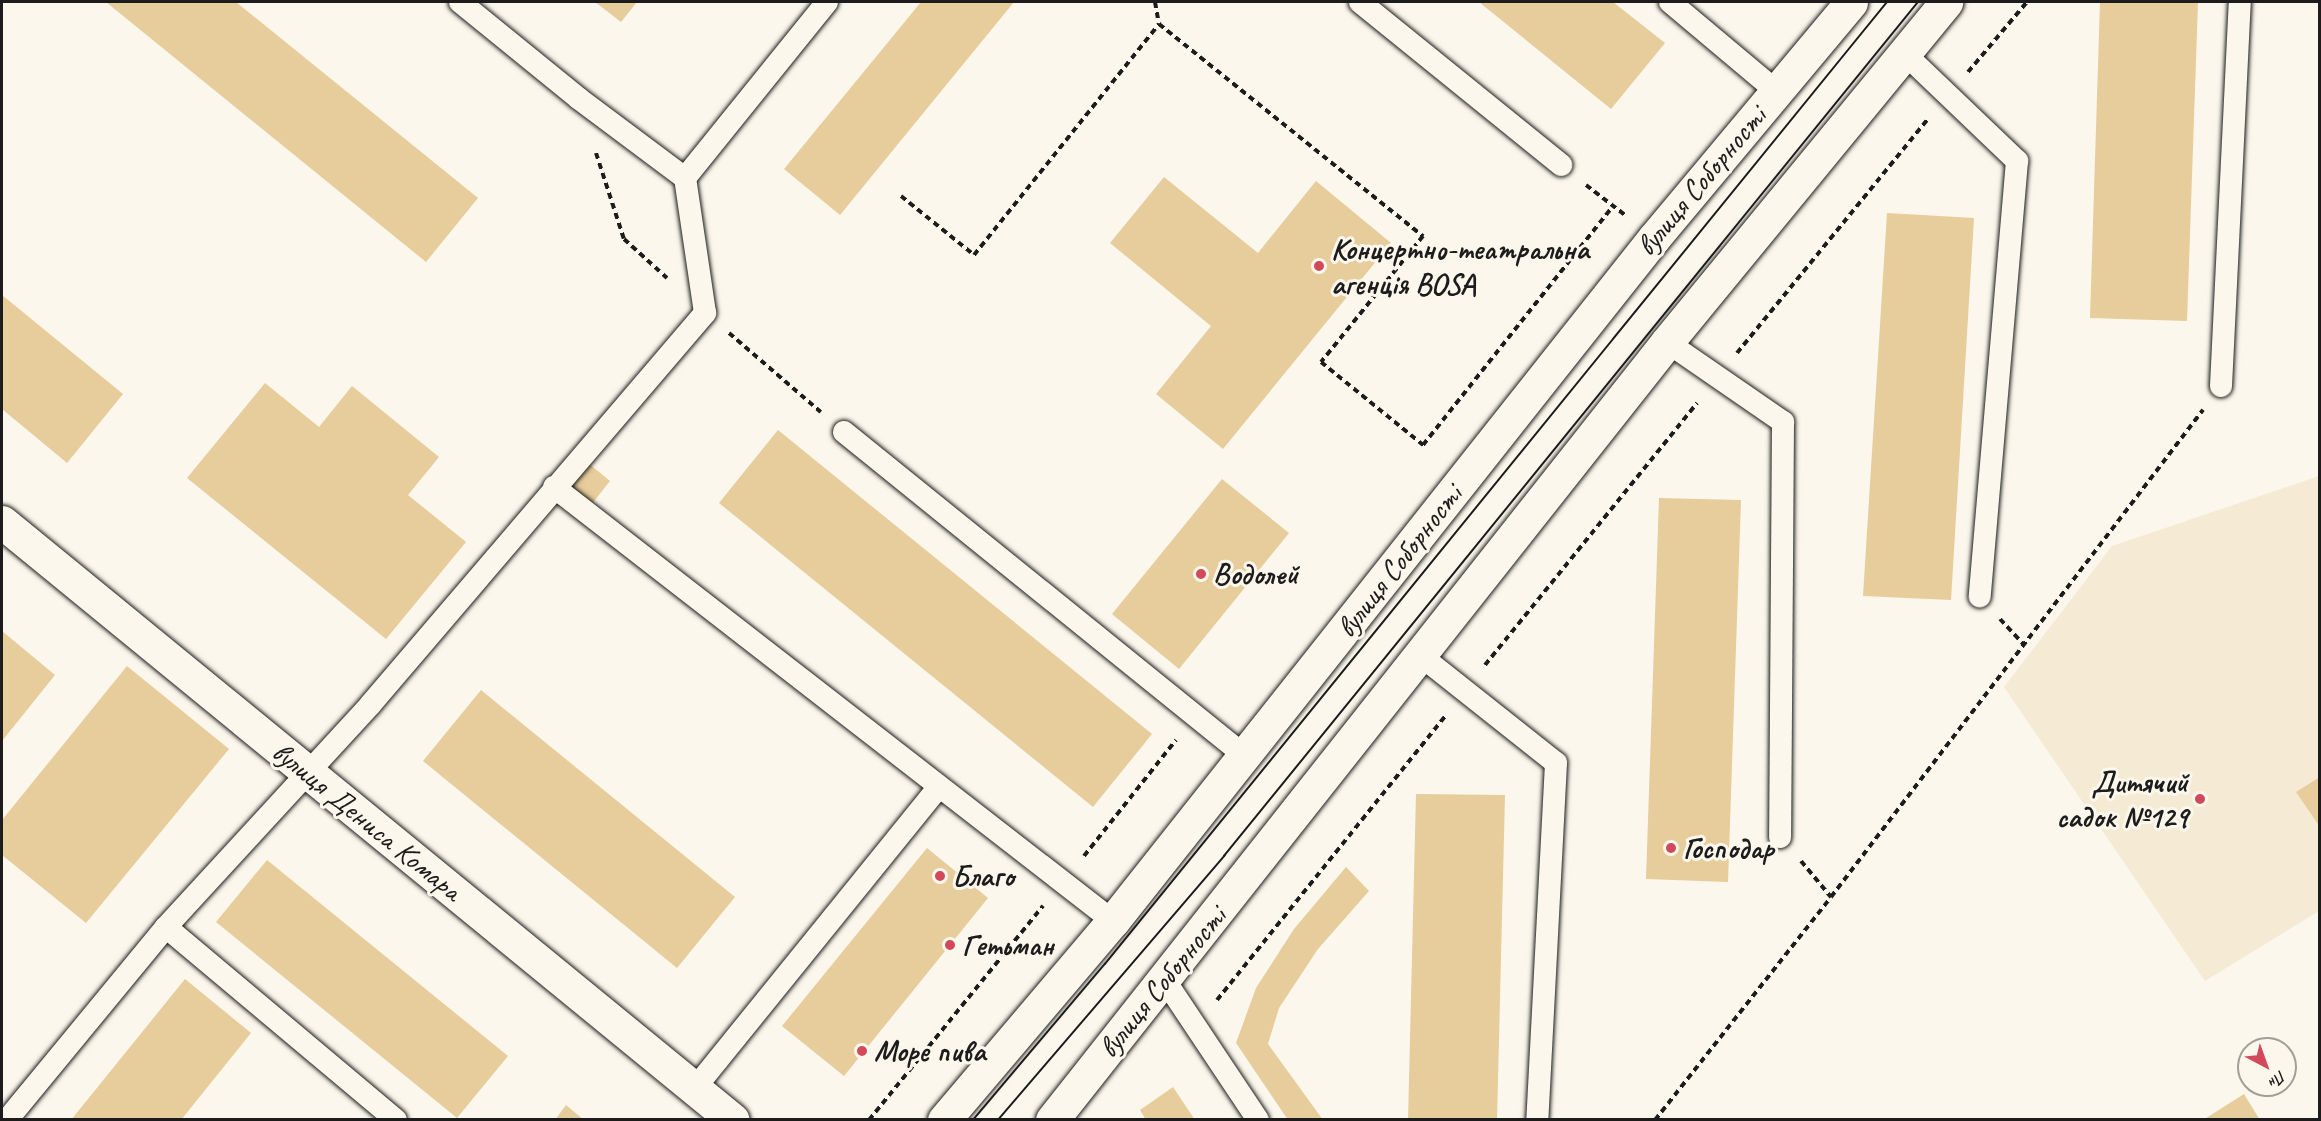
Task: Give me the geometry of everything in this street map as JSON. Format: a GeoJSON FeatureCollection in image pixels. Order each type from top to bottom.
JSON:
{"type":"FeatureCollection","features":[{"type":"Feature","properties":{"kind":"main road","name":"вулиця Соборності"},"geometry":{"type":"LineString","coordinates":[[944,1119],[1113,921],[1654,238],[1851,2]]}},
{"type":"Feature","properties":{"kind":"main road","name":"вулиця Соборності"},"geometry":{"type":"LineString","coordinates":[[1052,1119],[1421,656],[1667,342],[1902,52],[1946,2]]}},
{"type":"Feature","properties":{"kind":"main road","name":"вулиця Дениса Комара"},"geometry":{"type":"LineString","coordinates":[[2,522],[734,1119]]}},
{"type":"Feature","properties":{"kind":"lane"},"geometry":{"type":"LineString","coordinates":[[7,1119],[166,927],[370,705],[705,313],[685,178],[578,98],[460,2]]}},
{"type":"Feature","properties":{"kind":"lane"},"geometry":{"type":"LineString","coordinates":[[685,178],[827,2]]}},
{"type":"Feature","properties":{"kind":"lane"},"geometry":{"type":"LineString","coordinates":[[1360,2],[1562,165]]}},
{"type":"Feature","properties":{"kind":"lane"},"geometry":{"type":"LineString","coordinates":[[1670,2],[1776,91]]}},
{"type":"Feature","properties":{"kind":"lane"},"geometry":{"type":"LineString","coordinates":[[2221,386],[2240,2]]}},
{"type":"Feature","properties":{"kind":"lane"},"geometry":{"type":"LineString","coordinates":[[1902,52],[2017,161],[1980,596]]}},
{"type":"Feature","properties":{"kind":"lane"},"geometry":{"type":"LineString","coordinates":[[1667,342],[1783,422],[1780,837]]}},
{"type":"Feature","properties":{"kind":"lane"},"geometry":{"type":"LineString","coordinates":[[844,432],[1245,756]]}},
{"type":"Feature","properties":{"kind":"lane"},"geometry":{"type":"LineString","coordinates":[[554,487],[1113,921]]}},
{"type":"Feature","properties":{"kind":"lane"},"geometry":{"type":"LineString","coordinates":[[1421,656],[1556,763],[1537,1119]]}},
{"type":"Feature","properties":{"kind":"lane"},"geometry":{"type":"LineString","coordinates":[[694,1088],[939,787]]}},
{"type":"Feature","properties":{"kind":"lane"},"geometry":{"type":"LineString","coordinates":[[166,927],[396,1119]]}},
{"type":"Feature","properties":{"kind":"lane"},"geometry":{"type":"LineString","coordinates":[[1164,979],[1258,1119]]}},
{"type":"Feature","properties":{"kind":"path"},"geometry":{"type":"LineString","coordinates":[[1155,2],[1159,24],[1423,236],[1321,362],[1424,445],[1613,206]]}},
{"type":"Feature","properties":{"kind":"path"},"geometry":{"type":"LineString","coordinates":[[1196,1026],[1717,378],[2027,2]]}},
{"type":"Feature","properties":{"kind":"path"},"geometry":{"type":"LineString","coordinates":[[902,196],[974,255],[1159,24]]}},
{"type":"Feature","properties":{"kind":"path"},"geometry":{"type":"LineString","coordinates":[[1562,165],[1654,238]]}},
{"type":"Feature","properties":{"kind":"path"},"geometry":{"type":"LineString","coordinates":[[1655,1119],[1831,897],[2221,386]]}},
{"type":"Feature","properties":{"kind":"path"},"geometry":{"type":"LineString","coordinates":[[869,1119],[1063,883],[1195,716]]}},
{"type":"Feature","properties":{"kind":"path"},"geometry":{"type":"LineString","coordinates":[[1780,837],[1831,897]]}},
{"type":"Feature","properties":{"kind":"shaded area","name":"Дитячий садок №129"},"geometry":{"type":"Polygon","coordinates":[[[2319,476],[2319,911],[2205,981],[2004,687],[2112,546],[2319,476]]]}},
{"type":"Feature","properties":{"kind":"building"},"geometry":{"type":"Polygon","coordinates":[[[106,2],[236,2],[478,198],[426,262],[106,2]]]}},
{"type":"Feature","properties":{"kind":"building"},"geometry":{"type":"Polygon","coordinates":[[[595,2],[637,2],[621,22],[595,2]]]}},
{"type":"Feature","properties":{"kind":"building"},"geometry":{"type":"Polygon","coordinates":[[[921,2],[1014,2],[840,215],[784,169],[921,2]]]}},
{"type":"Feature","properties":{"kind":"building"},"geometry":{"type":"Polygon","coordinates":[[[1479,2],[1613,2],[1665,43],[1611,109],[1479,2]]]}},
{"type":"Feature","properties":{"kind":"building"},"geometry":{"type":"Polygon","coordinates":[[[2100,2],[2198,2],[2187,321],[2090,318],[2100,2]]]}},
{"type":"Feature","properties":{"kind":"building"},"geometry":{"type":"Polygon","coordinates":[[[1164,177],[1258,253],[1316,181],[1391,243],[1223,449],[1156,394],[1211,326],[1110,243],[1164,177]]]}},
{"type":"Feature","properties":{"kind":"building"},"geometry":{"type":"Polygon","coordinates":[[[1887,213],[1974,218],[1951,600],[1863,596],[1887,213]]]}},
{"type":"Feature","properties":{"kind":"building"},"geometry":{"type":"Polygon","coordinates":[[[2,295],[123,394],[67,463],[2,409],[2,295]]]}},
{"type":"Feature","properties":{"kind":"building"},"geometry":{"type":"Polygon","coordinates":[[[265,383],[319,427],[352,386],[439,457],[408,495],[466,542],[386,639],[187,478],[265,383]]]}},
{"type":"Feature","properties":{"kind":"building"},"geometry":{"type":"Polygon","coordinates":[[[778,430],[1152,734],[1093,807],[719,503],[778,430]]]}},
{"type":"Feature","properties":{"kind":"building"},"geometry":{"type":"Polygon","coordinates":[[[588,463],[610,481],[591,505],[568,486],[588,463]]]}},
{"type":"Feature","properties":{"kind":"building","name":"Водолей"},"geometry":{"type":"Polygon","coordinates":[[[1222,479],[1289,533],[1179,669],[1112,614],[1222,479]]]}},
{"type":"Feature","properties":{"kind":"building"},"geometry":{"type":"Polygon","coordinates":[[[1659,498],[1741,500],[1728,882],[1646,879],[1659,498]]]}},
{"type":"Feature","properties":{"kind":"building"},"geometry":{"type":"Polygon","coordinates":[[[2,631],[55,675],[2,741],[2,631]]]}},
{"type":"Feature","properties":{"kind":"building"},"geometry":{"type":"Polygon","coordinates":[[[127,666],[229,749],[86,923],[2,855],[2,820],[127,666]]]}},
{"type":"Feature","properties":{"kind":"building"},"geometry":{"type":"Polygon","coordinates":[[[481,690],[735,897],[677,968],[423,761],[481,690]]]}},
{"type":"Feature","properties":{"kind":"building"},"geometry":{"type":"Polygon","coordinates":[[[2320,777],[2320,827],[2296,792],[2320,777]]]}},
{"type":"Feature","properties":{"kind":"building"},"geometry":{"type":"Polygon","coordinates":[[[1416,794],[1505,795],[1497,1120],[1408,1120],[1416,794]]]}},
{"type":"Feature","properties":{"kind":"building"},"geometry":{"type":"Polygon","coordinates":[[[927,848],[988,898],[844,1076],[782,1026],[927,848]]]}},
{"type":"Feature","properties":{"kind":"building"},"geometry":{"type":"Polygon","coordinates":[[[267,860],[508,1056],[457,1118],[216,922],[267,860]]]}},
{"type":"Feature","properties":{"kind":"building"},"geometry":{"type":"Polygon","coordinates":[[[1346,867],[1369,891],[1318,949],[1279,1008],[1268,1044],[1323,1120],[1288,1120],[1236,1043],[1256,988],[1294,929],[1346,867]]]}},
{"type":"Feature","properties":{"kind":"building"},"geometry":{"type":"Polygon","coordinates":[[[185,979],[251,1033],[181,1120],[71,1120],[185,979]]]}},
{"type":"Feature","properties":{"kind":"building"},"geometry":{"type":"Polygon","coordinates":[[[1173,1087],[1195,1120],[1146,1120],[1140,1110],[1173,1087]]]}},
{"type":"Feature","properties":{"kind":"building"},"geometry":{"type":"Polygon","coordinates":[[[2239,1097],[2246,1097],[2260,1120],[2203,1120],[2239,1097]]]}},
{"type":"Feature","properties":{"kind":"building"},"geometry":{"type":"Polygon","coordinates":[[[566,1105],[584,1120],[555,1120],[566,1105]]]}},
{"type":"Feature","properties":{"kind":"tram line"},"geometry":{"type":"LineString","coordinates":[[973,1120],[1105,964],[1887,2]]}},
{"type":"Feature","properties":{"kind":"tram line"},"geometry":{"type":"LineString","coordinates":[[998,1120],[1224,856],[1918,2]]}},
{"type":"Feature","properties":{"kind":"place","name":"Концертно-театральна агенція BOSA"},"geometry":{"type":"Point","coordinates":[1319,266]}},
{"type":"Feature","properties":{"kind":"place","name":"Водолей"},"geometry":{"type":"Point","coordinates":[1201,574]}},
{"type":"Feature","properties":{"kind":"place","name":"Дитячий садок №129"},"geometry":{"type":"Point","coordinates":[2200,799]}},
{"type":"Feature","properties":{"kind":"place","name":"Господар"},"geometry":{"type":"Point","coordinates":[1671,848]}},
{"type":"Feature","properties":{"kind":"place","name":"Благо"},"geometry":{"type":"Point","coordinates":[940,876]}},
{"type":"Feature","properties":{"kind":"place","name":"Гетьман"},"geometry":{"type":"Point","coordinates":[950,945]}},
{"type":"Feature","properties":{"kind":"place","name":"Море пива"},"geometry":{"type":"Point","coordinates":[862,1051]}}]}
